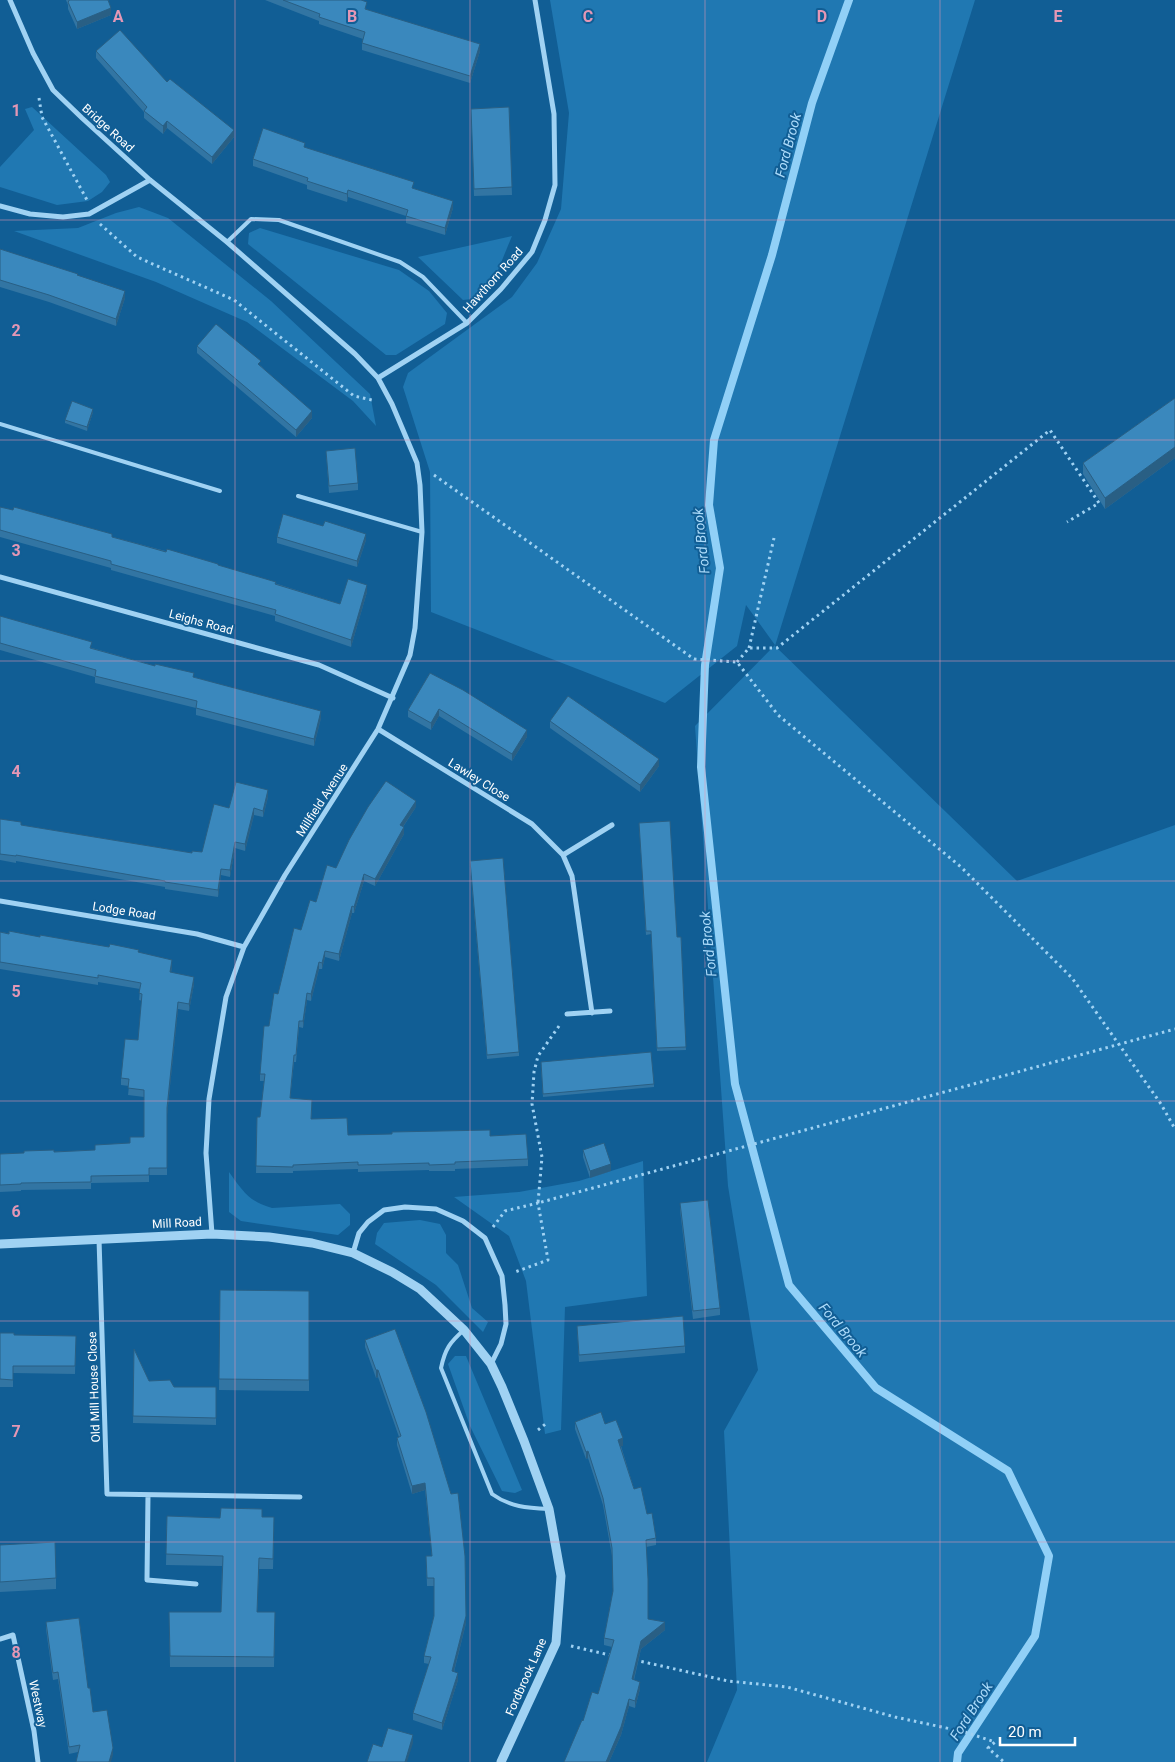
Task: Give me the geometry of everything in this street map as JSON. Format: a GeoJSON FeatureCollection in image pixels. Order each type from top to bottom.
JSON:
{"type":"FeatureCollection","features":[{"type":"Feature","properties":{"kind":"street","name":"Bridge Road"},"geometry":{"type":"LineString","coordinates":[[10,0],[32,53],[53,90],[150,180],[228,242],[355,354],[378,378]]}},
{"type":"Feature","properties":{"kind":"street","name":"Hawthorn Road"},"geometry":{"type":"LineString","coordinates":[[378,378],[467,324],[501,289],[532,252],[545,220],[555,185],[554,114],[535,0]]}},
{"type":"Feature","properties":{"kind":"street"},"geometry":{"type":"LineString","coordinates":[[0,206],[30,214],[63,217],[89,214],[150,180]]}},
{"type":"Feature","properties":{"kind":"street","name":"Millfield Avenue"},"geometry":{"type":"LineString","coordinates":[[212,1234],[206,1153],[209,1099],[226,997],[244,947],[285,875],[378,729],[410,655],[415,628],[422,532],[418,463],[392,404],[378,378]]}},
{"type":"Feature","properties":{"kind":"street","name":"Leighs Road"},"geometry":{"type":"LineString","coordinates":[[0,577],[319,665],[393,698]]}},
{"type":"Feature","properties":{"kind":"street","name":"Lawley Close"},"geometry":{"type":"LineString","coordinates":[[378,729],[532,824],[563,855],[572,876],[576,894],[592,1013]]}},
{"type":"Feature","properties":{"kind":"street"},"geometry":{"type":"LineString","coordinates":[[563,855],[612,825]]}},
{"type":"Feature","properties":{"kind":"street","name":"Lodge Road"},"geometry":{"type":"LineString","coordinates":[[0,901],[197,934],[244,947]]}},
{"type":"Feature","properties":{"kind":"street"},"geometry":{"type":"LineString","coordinates":[[567,1014],[610,1011]]}},
{"type":"Feature","properties":{"kind":"street"},"geometry":{"type":"LineString","coordinates":[[353,1253],[360,1233],[368,1222],[384,1210],[405,1207],[436,1209],[463,1221],[485,1238],[502,1276],[506,1324],[501,1344],[491,1364]]}},
{"type":"Feature","properties":{"kind":"street","name":"Mill Road"},"geometry":{"type":"LineString","coordinates":[[0,1244],[212,1234],[269,1237],[312,1243],[353,1253],[392,1272]]}},
{"type":"Feature","properties":{"kind":"street","name":"Old Mill House Close"},"geometry":{"type":"LineString","coordinates":[[99,1239],[107,1494],[300,1497]]}},
{"type":"Feature","properties":{"kind":"street","name":"Fordbrook Lane"},"geometry":{"type":"LineString","coordinates":[[392,1272],[420,1288],[464,1330],[491,1364],[524,1441],[549,1509],[561,1576],[556,1643],[501,1762]]}},
{"type":"Feature","properties":{"kind":"street"},"geometry":{"type":"LineString","coordinates":[[148,1495],[147,1580],[196,1584]]}},
{"type":"Feature","properties":{"kind":"street","name":"Westway"},"geometry":{"type":"LineString","coordinates":[[0,1639],[13,1635],[34,1730],[38,1762]]}},
{"type":"Feature","properties":{"kind":"lane"},"geometry":{"type":"LineString","coordinates":[[228,242],[251,219],[279,220],[400,262],[423,277],[467,324]]}},
{"type":"Feature","properties":{"kind":"lane"},"geometry":{"type":"LineString","coordinates":[[0,424],[220,491]]}},
{"type":"Feature","properties":{"kind":"lane"},"geometry":{"type":"LineString","coordinates":[[298,496],[422,532]]}},
{"type":"Feature","properties":{"kind":"lane"},"geometry":{"type":"LineString","coordinates":[[464,1330],[450,1342],[441,1368],[492,1494],[503,1502],[523,1508],[549,1509]]}},
{"type":"Feature","properties":{"kind":"path"},"geometry":{"type":"LineString","coordinates":[[38,89],[42,117],[88,201],[89,214],[137,257],[234,300],[354,396],[392,404]]}},
{"type":"Feature","properties":{"kind":"path"},"geometry":{"type":"LineString","coordinates":[[749,648],[777,648],[1050,430],[1099,503],[1068,522]]}},
{"type":"Feature","properties":{"kind":"path"},"geometry":{"type":"LineString","coordinates":[[418,463],[694,659],[737,662],[778,715],[961,867],[1072,978],[1161,1104],[1175,1129]]}},
{"type":"Feature","properties":{"kind":"path"},"geometry":{"type":"LineString","coordinates":[[737,662],[749,648],[774,538]]}},
{"type":"Feature","properties":{"kind":"path"},"geometry":{"type":"LineString","coordinates":[[502,1276],[548,1260],[538,1203],[542,1157],[532,1104],[534,1072],[538,1056],[567,1014]]}},
{"type":"Feature","properties":{"kind":"path"},"geometry":{"type":"LineString","coordinates":[[485,1238],[505,1211],[1175,1029]]}},
{"type":"Feature","properties":{"kind":"path"},"geometry":{"type":"LineString","coordinates":[[556,1643],[623,1658]]}},
{"type":"Feature","properties":{"kind":"path"},"geometry":{"type":"LineString","coordinates":[[632,1660],[728,1681],[787,1686],[895,1717],[965,1732],[994,1742],[988,1748],[1004,1762]]}},
{"type":"Feature","properties":{"kind":"shaded area"},"geometry":{"type":"Polygon","coordinates":[[[550,0],[975,0],[775,646],[1017,881],[1175,825],[1175,1762],[707,1762],[737,1690],[724,1431],[758,1370],[728,1186],[695,726],[775,645],[746,605],[737,646],[665,703],[431,612],[430,472],[403,387],[408,373],[512,297],[537,263],[561,209],[569,113],[550,0]]]}},
{"type":"Feature","properties":{"kind":"shaded area"},"geometry":{"type":"Polygon","coordinates":[[[32,107],[106,175],[110,182],[102,192],[88,201],[57,205],[0,187],[0,167],[34,130],[25,109],[32,107]]]}},
{"type":"Feature","properties":{"kind":"shaded area"},"geometry":{"type":"Polygon","coordinates":[[[139,207],[168,218],[271,301],[370,394],[376,426],[353,401],[247,322],[156,282],[14,231],[78,228],[116,213],[139,207]]]}},
{"type":"Feature","properties":{"kind":"shaded area"},"geometry":{"type":"Polygon","coordinates":[[[260,228],[399,270],[429,291],[447,313],[445,324],[396,355],[386,355],[248,244],[249,233],[260,228]]]}},
{"type":"Feature","properties":{"kind":"shaded area"},"geometry":{"type":"Polygon","coordinates":[[[512,236],[491,287],[481,298],[463,300],[418,257],[512,236]]]}},
{"type":"Feature","properties":{"kind":"shaded area"},"geometry":{"type":"Polygon","coordinates":[[[643,1161],[647,1296],[565,1307],[561,1430],[545,1434],[526,1281],[509,1236],[454,1197],[519,1192],[579,1181],[643,1161]]]}},
{"type":"Feature","properties":{"kind":"shaded area"},"geometry":{"type":"Polygon","coordinates":[[[229,1172],[247,1194],[257,1202],[272,1208],[340,1204],[350,1214],[350,1225],[338,1235],[241,1221],[229,1212],[229,1172]]]}},
{"type":"Feature","properties":{"kind":"shaded area"},"geometry":{"type":"Polygon","coordinates":[[[420,1220],[440,1224],[446,1235],[446,1253],[458,1265],[472,1308],[488,1322],[483,1332],[436,1285],[375,1244],[377,1233],[384,1223],[420,1220]]]}},
{"type":"Feature","properties":{"kind":"shaded area"},"geometry":{"type":"Polygon","coordinates":[[[455,1356],[466,1356],[522,1490],[515,1493],[502,1491],[470,1426],[448,1364],[455,1356]]]}},
{"type":"Feature","properties":{"kind":"building"},"geometry":{"type":"Polygon","coordinates":[[[69,0],[108,0],[111,8],[77,22],[68,2],[69,0]]]}},
{"type":"Feature","properties":{"kind":"building"},"geometry":{"type":"Polygon","coordinates":[[[283,0],[361,0],[367,2],[365,9],[480,44],[470,76],[362,43],[365,32],[319,17],[320,14],[283,0]]]}},
{"type":"Feature","properties":{"kind":"building"},"geometry":{"type":"Polygon","coordinates":[[[120,30],[167,82],[170,79],[234,130],[212,157],[167,121],[163,126],[144,111],[147,107],[96,51],[120,30]]]}},
{"type":"Feature","properties":{"kind":"building"},"geometry":{"type":"Polygon","coordinates":[[[509,107],[512,187],[474,189],[471,109],[509,107]]]}},
{"type":"Feature","properties":{"kind":"building"},"geometry":{"type":"Polygon","coordinates":[[[263,128],[305,143],[304,147],[414,182],[412,188],[453,201],[445,228],[406,216],[408,210],[348,190],[347,194],[307,181],[308,178],[253,159],[263,128]]]}},
{"type":"Feature","properties":{"kind":"building"},"geometry":{"type":"Polygon","coordinates":[[[0,249],[125,291],[116,319],[0,280],[0,249]]]}},
{"type":"Feature","properties":{"kind":"building"},"geometry":{"type":"Polygon","coordinates":[[[216,324],[261,361],[258,364],[312,411],[296,430],[197,346],[216,324]]]}},
{"type":"Feature","properties":{"kind":"building"},"geometry":{"type":"Polygon","coordinates":[[[1175,398],[1175,447],[1105,498],[1083,463],[1175,398]]]}},
{"type":"Feature","properties":{"kind":"building"},"geometry":{"type":"Polygon","coordinates":[[[72,401],[93,409],[87,427],[65,420],[72,401]]]}},
{"type":"Feature","properties":{"kind":"building"},"geometry":{"type":"Polygon","coordinates":[[[355,448],[358,483],[329,486],[326,451],[355,448]]]}},
{"type":"Feature","properties":{"kind":"building"},"geometry":{"type":"Polygon","coordinates":[[[0,507],[13,510],[14,507],[112,534],[112,537],[166,552],[167,549],[276,582],[275,584],[340,604],[348,579],[367,585],[351,640],[275,614],[276,610],[111,564],[111,561],[0,530],[0,507]]]}},
{"type":"Feature","properties":{"kind":"building"},"geometry":{"type":"Polygon","coordinates":[[[283,514],[323,526],[325,521],[366,534],[357,561],[277,537],[283,514]]]}},
{"type":"Feature","properties":{"kind":"building"},"geometry":{"type":"Polygon","coordinates":[[[0,616],[92,642],[90,648],[155,666],[155,664],[194,673],[193,677],[321,711],[314,739],[196,708],[197,701],[95,676],[96,670],[0,643],[0,616]]]}},
{"type":"Feature","properties":{"kind":"building"},"geometry":{"type":"Polygon","coordinates":[[[430,673],[463,690],[527,730],[512,754],[439,709],[431,723],[408,710],[430,673]]]}},
{"type":"Feature","properties":{"kind":"building"},"geometry":{"type":"Polygon","coordinates":[[[568,696],[659,759],[640,785],[550,721],[568,696]]]}},
{"type":"Feature","properties":{"kind":"building"},"geometry":{"type":"Polygon","coordinates":[[[386,781],[416,801],[400,825],[404,827],[375,879],[364,874],[354,907],[352,906],[339,954],[325,951],[322,963],[319,962],[311,994],[307,993],[303,1021],[299,1021],[290,1098],[312,1100],[311,1119],[347,1118],[348,1135],[490,1130],[490,1136],[526,1134],[528,1159],[429,1165],[429,1163],[358,1165],[358,1162],[293,1165],[293,1167],[256,1166],[257,1117],[260,1117],[265,1074],[260,1074],[264,1026],[269,1026],[274,993],[278,994],[294,928],[301,930],[310,900],[316,902],[327,865],[336,868],[349,840],[386,781]]]}},
{"type":"Feature","properties":{"kind":"building"},"geometry":{"type":"Polygon","coordinates":[[[236,782],[268,790],[263,811],[254,808],[245,844],[235,842],[230,870],[221,869],[218,890],[16,855],[0,854],[0,819],[21,822],[21,825],[192,853],[192,851],[202,852],[214,804],[229,808],[236,782]]]}},
{"type":"Feature","properties":{"kind":"building"},"geometry":{"type":"Polygon","coordinates":[[[670,821],[677,937],[681,937],[686,1047],[657,1048],[651,931],[646,931],[639,823],[670,821]]]}},
{"type":"Feature","properties":{"kind":"building"},"geometry":{"type":"Polygon","coordinates":[[[503,858],[519,1052],[487,1055],[470,861],[503,858]]]}},
{"type":"Feature","properties":{"kind":"building"},"geometry":{"type":"Polygon","coordinates":[[[9,931],[109,947],[110,944],[139,950],[138,952],[172,960],[170,972],[194,977],[189,1004],[178,1002],[167,1108],[167,1168],[149,1168],[149,1175],[91,1176],[91,1182],[0,1185],[0,1154],[24,1153],[24,1151],[95,1150],[95,1145],[130,1143],[130,1137],[144,1137],[144,1090],[128,1088],[129,1079],[121,1078],[125,1039],[138,1040],[142,994],[139,993],[141,983],[98,975],[98,978],[0,962],[0,932],[9,934],[9,931]]]}},
{"type":"Feature","properties":{"kind":"building"},"geometry":{"type":"Polygon","coordinates":[[[651,1052],[654,1084],[543,1094],[541,1062],[651,1052]]]}},
{"type":"Feature","properties":{"kind":"building"},"geometry":{"type":"Polygon","coordinates":[[[604,1143],[611,1164],[590,1171],[583,1150],[604,1143]]]}},
{"type":"Feature","properties":{"kind":"building"},"geometry":{"type":"Polygon","coordinates":[[[708,1200],[720,1308],[693,1311],[680,1203],[708,1200]]]}},
{"type":"Feature","properties":{"kind":"building"},"geometry":{"type":"Polygon","coordinates":[[[220,1290],[309,1291],[309,1380],[219,1379],[220,1290]]]}},
{"type":"Feature","properties":{"kind":"building"},"geometry":{"type":"Polygon","coordinates":[[[683,1316],[685,1346],[579,1355],[577,1326],[683,1316]]]}},
{"type":"Feature","properties":{"kind":"building"},"geometry":{"type":"Polygon","coordinates":[[[395,1329],[426,1412],[451,1494],[458,1493],[465,1556],[466,1616],[452,1671],[458,1673],[442,1723],[413,1713],[431,1657],[424,1656],[434,1616],[434,1578],[427,1578],[426,1556],[432,1556],[425,1483],[412,1486],[397,1438],[401,1436],[378,1370],[376,1370],[365,1340],[395,1329]]]}},
{"type":"Feature","properties":{"kind":"building"},"geometry":{"type":"Polygon","coordinates":[[[0,1333],[76,1336],[75,1366],[13,1366],[13,1380],[0,1379],[0,1333]]]}},
{"type":"Feature","properties":{"kind":"building"},"geometry":{"type":"Polygon","coordinates":[[[134,1349],[149,1381],[170,1380],[174,1387],[216,1387],[216,1418],[133,1416],[134,1349]]]}},
{"type":"Feature","properties":{"kind":"building"},"geometry":{"type":"Polygon","coordinates":[[[601,1412],[605,1424],[616,1420],[623,1438],[618,1440],[634,1489],[641,1487],[647,1514],[652,1513],[656,1538],[646,1540],[648,1619],[665,1622],[641,1641],[632,1679],[640,1682],[635,1701],[629,1699],[621,1727],[606,1762],[564,1762],[583,1721],[592,1692],[598,1694],[614,1640],[604,1638],[613,1591],[612,1548],[603,1498],[588,1451],[586,1452],[575,1422],[601,1412]]]}},
{"type":"Feature","properties":{"kind":"building"},"geometry":{"type":"Polygon","coordinates":[[[221,1508],[262,1509],[262,1517],[274,1517],[273,1559],[259,1558],[257,1612],[275,1612],[274,1657],[170,1656],[169,1612],[221,1612],[223,1556],[166,1554],[167,1516],[220,1518],[221,1508]]]}},
{"type":"Feature","properties":{"kind":"building"},"geometry":{"type":"Polygon","coordinates":[[[55,1542],[56,1578],[0,1582],[0,1545],[55,1542]]]}},
{"type":"Feature","properties":{"kind":"building"},"geometry":{"type":"Polygon","coordinates":[[[79,1618],[93,1712],[107,1710],[113,1748],[109,1762],[76,1762],[80,1745],[69,1747],[58,1672],[53,1673],[46,1622],[79,1618]]]}},
{"type":"Feature","properties":{"kind":"building"},"geometry":{"type":"Polygon","coordinates":[[[388,1728],[413,1735],[405,1762],[367,1762],[373,1744],[382,1747],[388,1728]]]}},
{"type":"Feature","properties":{"kind":"waterway","name":"Ford Brook"},"geometry":{"type":"LineString","coordinates":[[849,0],[812,103],[772,255],[714,440],[709,505],[720,568],[705,665],[701,767],[735,1084],[789,1285],[876,1388],[1008,1471],[1049,1556],[1035,1636],[958,1753],[957,1762]]}}]}
